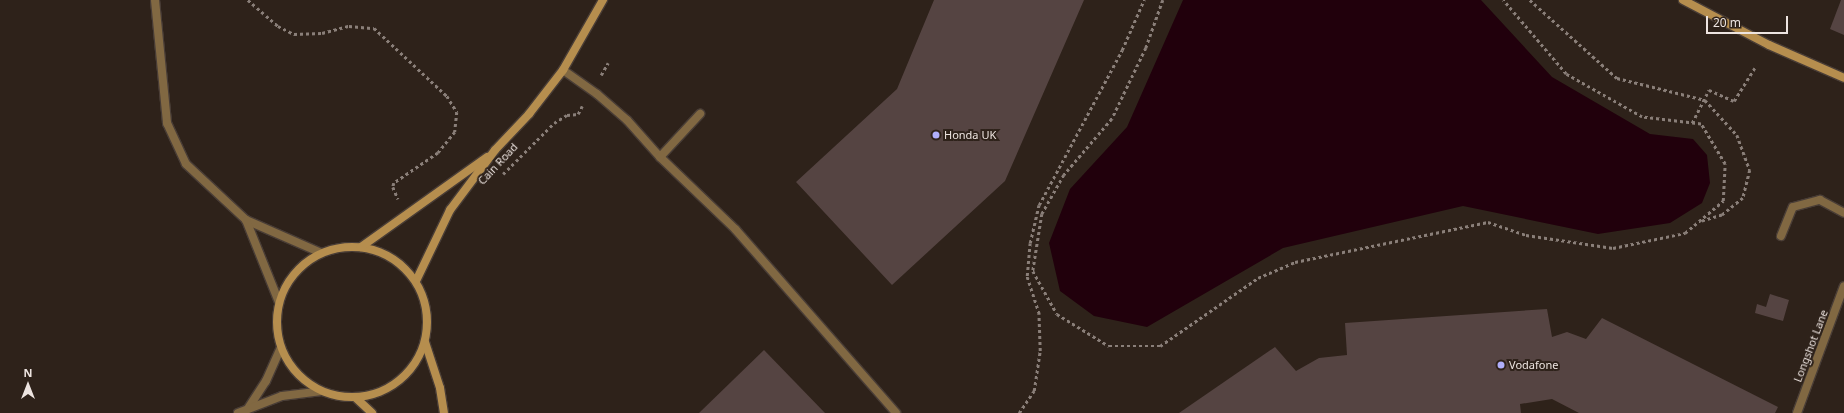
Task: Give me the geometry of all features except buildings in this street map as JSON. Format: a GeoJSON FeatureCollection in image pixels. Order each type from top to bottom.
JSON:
{"type":"FeatureCollection","features":[{"type":"Feature","properties":{"kind":"street"},"geometry":{"type":"LineString","coordinates":[[155,0],[167,123],[186,164],[246,220],[321,253]]}},
{"type":"Feature","properties":{"kind":"street","name":"Cain Road"},"geometry":{"type":"LineString","coordinates":[[416,281],[450,210],[495,150],[529,114],[563,70],[603,0]]}},
{"type":"Feature","properties":{"kind":"street"},"geometry":{"type":"LineString","coordinates":[[1683,0],[1769,45],[1844,78]]}},
{"type":"Feature","properties":{"kind":"street"},"geometry":{"type":"LineString","coordinates":[[563,70],[597,94],[627,120],[660,157],[736,230],[896,413]]}},
{"type":"Feature","properties":{"kind":"street"},"geometry":{"type":"LineString","coordinates":[[660,157],[700,114]]}},
{"type":"Feature","properties":{"kind":"street","name":"Cain Road"},"geometry":{"type":"LineString","coordinates":[[361,247],[495,150]]}},
{"type":"Feature","properties":{"kind":"street"},"geometry":{"type":"LineString","coordinates":[[1781,236],[1793,207],[1820,200],[1844,213]]}},
{"type":"Feature","properties":{"kind":"street"},"geometry":{"type":"LineString","coordinates":[[246,220],[279,302]]}},
{"type":"Feature","properties":{"kind":"street"},"geometry":{"type":"LineString","coordinates":[[361,247],[382,253],[401,265],[416,281],[425,300],[428,320],[425,342],[418,359],[402,378],[375,395],[356,398],[338,396],[320,391],[303,380],[290,366],[281,348],[276,325],[279,302],[288,282],[302,265],[321,253],[340,248],[361,247]]}},
{"type":"Feature","properties":{"kind":"street","name":"Longshot Lane"},"geometry":{"type":"LineString","coordinates":[[1797,413],[1844,286]]}},
{"type":"Feature","properties":{"kind":"street"},"geometry":{"type":"LineString","coordinates":[[425,342],[440,388],[444,413]]}},
{"type":"Feature","properties":{"kind":"street"},"geometry":{"type":"LineString","coordinates":[[249,407],[266,381],[281,348]]}},
{"type":"Feature","properties":{"kind":"street"},"geometry":{"type":"LineString","coordinates":[[238,413],[249,407],[282,396],[320,391]]}},
{"type":"Feature","properties":{"kind":"street"},"geometry":{"type":"LineString","coordinates":[[356,398],[372,413]]}},
{"type":"Feature","properties":{"kind":"path"},"geometry":{"type":"LineString","coordinates":[[248,0],[278,26],[294,34],[322,33],[349,26],[374,28],[447,96],[457,112],[455,132],[438,153],[396,180],[392,187],[394,193]]}},
{"type":"Feature","properties":{"kind":"path"},"geometry":{"type":"LineString","coordinates":[[1019,413],[1034,391],[1040,351],[1039,314],[1027,276],[1030,243],[1039,205],[1122,50],[1144,0]]}},
{"type":"Feature","properties":{"kind":"path"},"geometry":{"type":"LineString","coordinates":[[1163,0],[1146,48],[1112,119],[1064,175],[1042,214],[1033,271],[1057,314],[1109,346],[1160,346],[1258,278],[1295,262],[1488,222],[1526,235],[1613,248],[1685,233],[1723,201],[1725,164],[1701,124],[1642,117],[1566,74],[1503,0]]}},
{"type":"Feature","properties":{"kind":"path"},"geometry":{"type":"LineString","coordinates":[[1530,0],[1617,78],[1705,100],[1737,135],[1750,170],[1743,198],[1722,215],[1700,221]]}},
{"type":"Feature","properties":{"kind":"path"},"geometry":{"type":"LineString","coordinates":[[605,68],[608,63]]}},
{"type":"Feature","properties":{"kind":"path"},"geometry":{"type":"LineString","coordinates":[[1692,124],[1709,90],[1734,101],[1755,68]]}},
{"type":"Feature","properties":{"kind":"path","name":"Cain Road"},"geometry":{"type":"LineString","coordinates":[[498,178],[554,123],[567,115],[578,114],[582,107]]}},
{"type":"Feature","properties":{"kind":"shaded area"},"geometry":{"type":"Polygon","coordinates":[[[1183,0],[1481,0],[1552,77],[1650,134],[1693,139],[1707,155],[1710,183],[1702,203],[1670,223],[1598,234],[1463,206],[1283,248],[1147,327],[1094,316],[1060,291],[1049,243],[1070,189],[1127,127],[1183,0]]]}},
{"type":"Feature","properties":{"kind":"place","name":"Honda UK"},"geometry":{"type":"Point","coordinates":[936,135]}},
{"type":"Feature","properties":{"kind":"place","name":"Vodafone"},"geometry":{"type":"Point","coordinates":[1501,365]}}]}
